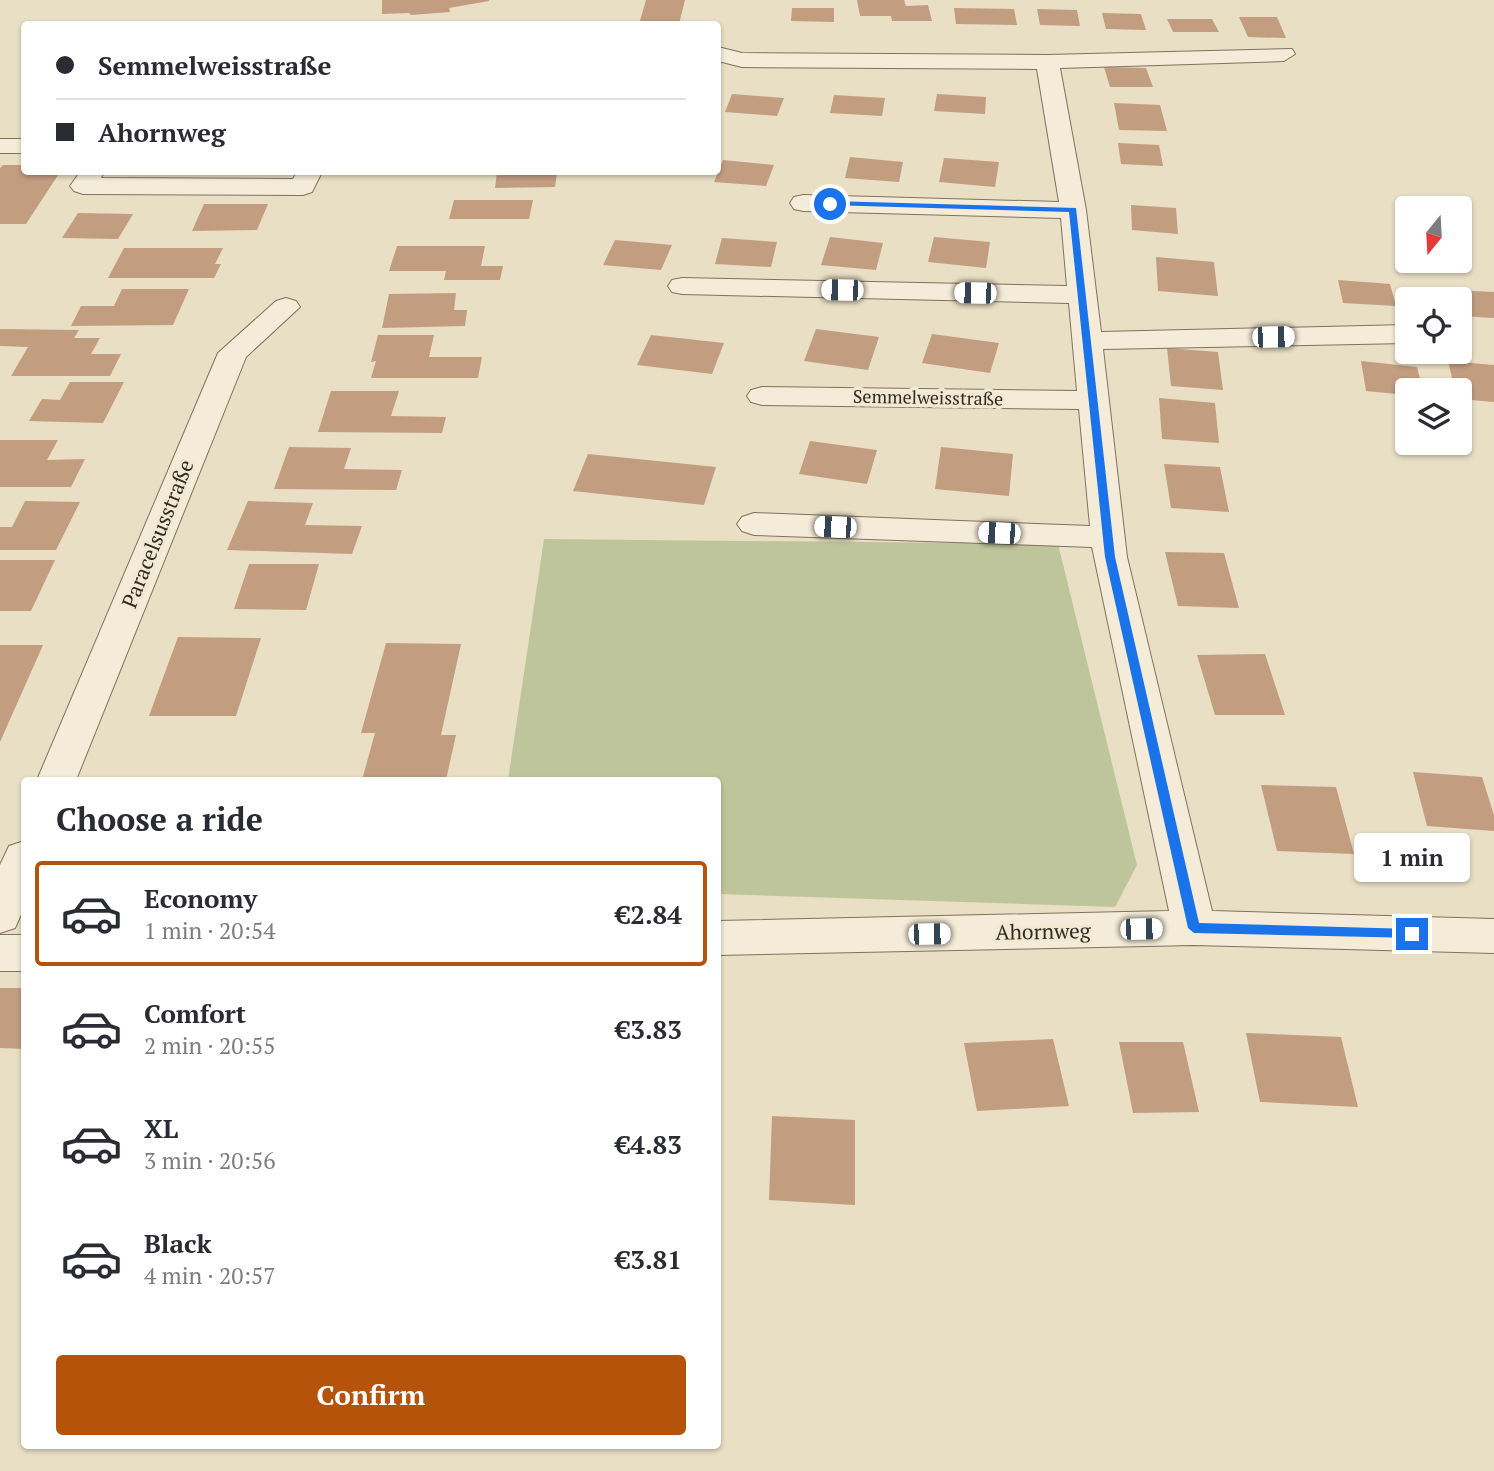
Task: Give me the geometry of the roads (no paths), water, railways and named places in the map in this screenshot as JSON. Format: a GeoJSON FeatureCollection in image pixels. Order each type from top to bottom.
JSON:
{"type":"FeatureCollection","features":[{"type":"Feature","properties":{"kind":"street"},"geometry":{"type":"LineString","coordinates":[[721,55],[743,60],[1047,62],[1284,54]]}},
{"type":"Feature","properties":{"kind":"street"},"geometry":{"type":"LineString","coordinates":[[1047,62],[1073,210],[1108,537],[1194,928]]}},
{"type":"Feature","properties":{"kind":"street"},"geometry":{"type":"LineString","coordinates":[[0,146],[21,146]]}},
{"type":"Feature","properties":{"kind":"street"},"geometry":{"type":"LineString","coordinates":[[90,175],[83,186],[303,187],[309,175]]}},
{"type":"Feature","properties":{"kind":"street"},"geometry":{"type":"LineString","coordinates":[[803,203],[1073,210]]}},
{"type":"Feature","properties":{"kind":"street"},"geometry":{"type":"LineString","coordinates":[[682,286],[1082,295]]}},
{"type":"Feature","properties":{"kind":"street","name":"Paracelsusstraße"},"geometry":{"type":"LineString","coordinates":[[57,777],[233,353],[286,307]]}},
{"type":"Feature","properties":{"kind":"street"},"geometry":{"type":"LineString","coordinates":[[1087,341],[1395,334]]}},
{"type":"Feature","properties":{"kind":"street","name":"Semmelweisstraße"},"geometry":{"type":"LineString","coordinates":[[762,396],[1093,400]]}},
{"type":"Feature","properties":{"kind":"street"},"geometry":{"type":"LineString","coordinates":[[754,524],[1108,537]]}},
{"type":"Feature","properties":{"kind":"street"},"geometry":{"type":"LineString","coordinates":[[0,916],[21,864]]}},
{"type":"Feature","properties":{"kind":"street","name":"Ahornweg"},"geometry":{"type":"LineString","coordinates":[[721,938],[1194,928],[1494,936]]}},
{"type":"Feature","properties":{"kind":"street"},"geometry":{"type":"LineString","coordinates":[[0,953],[21,953]]}}]}
